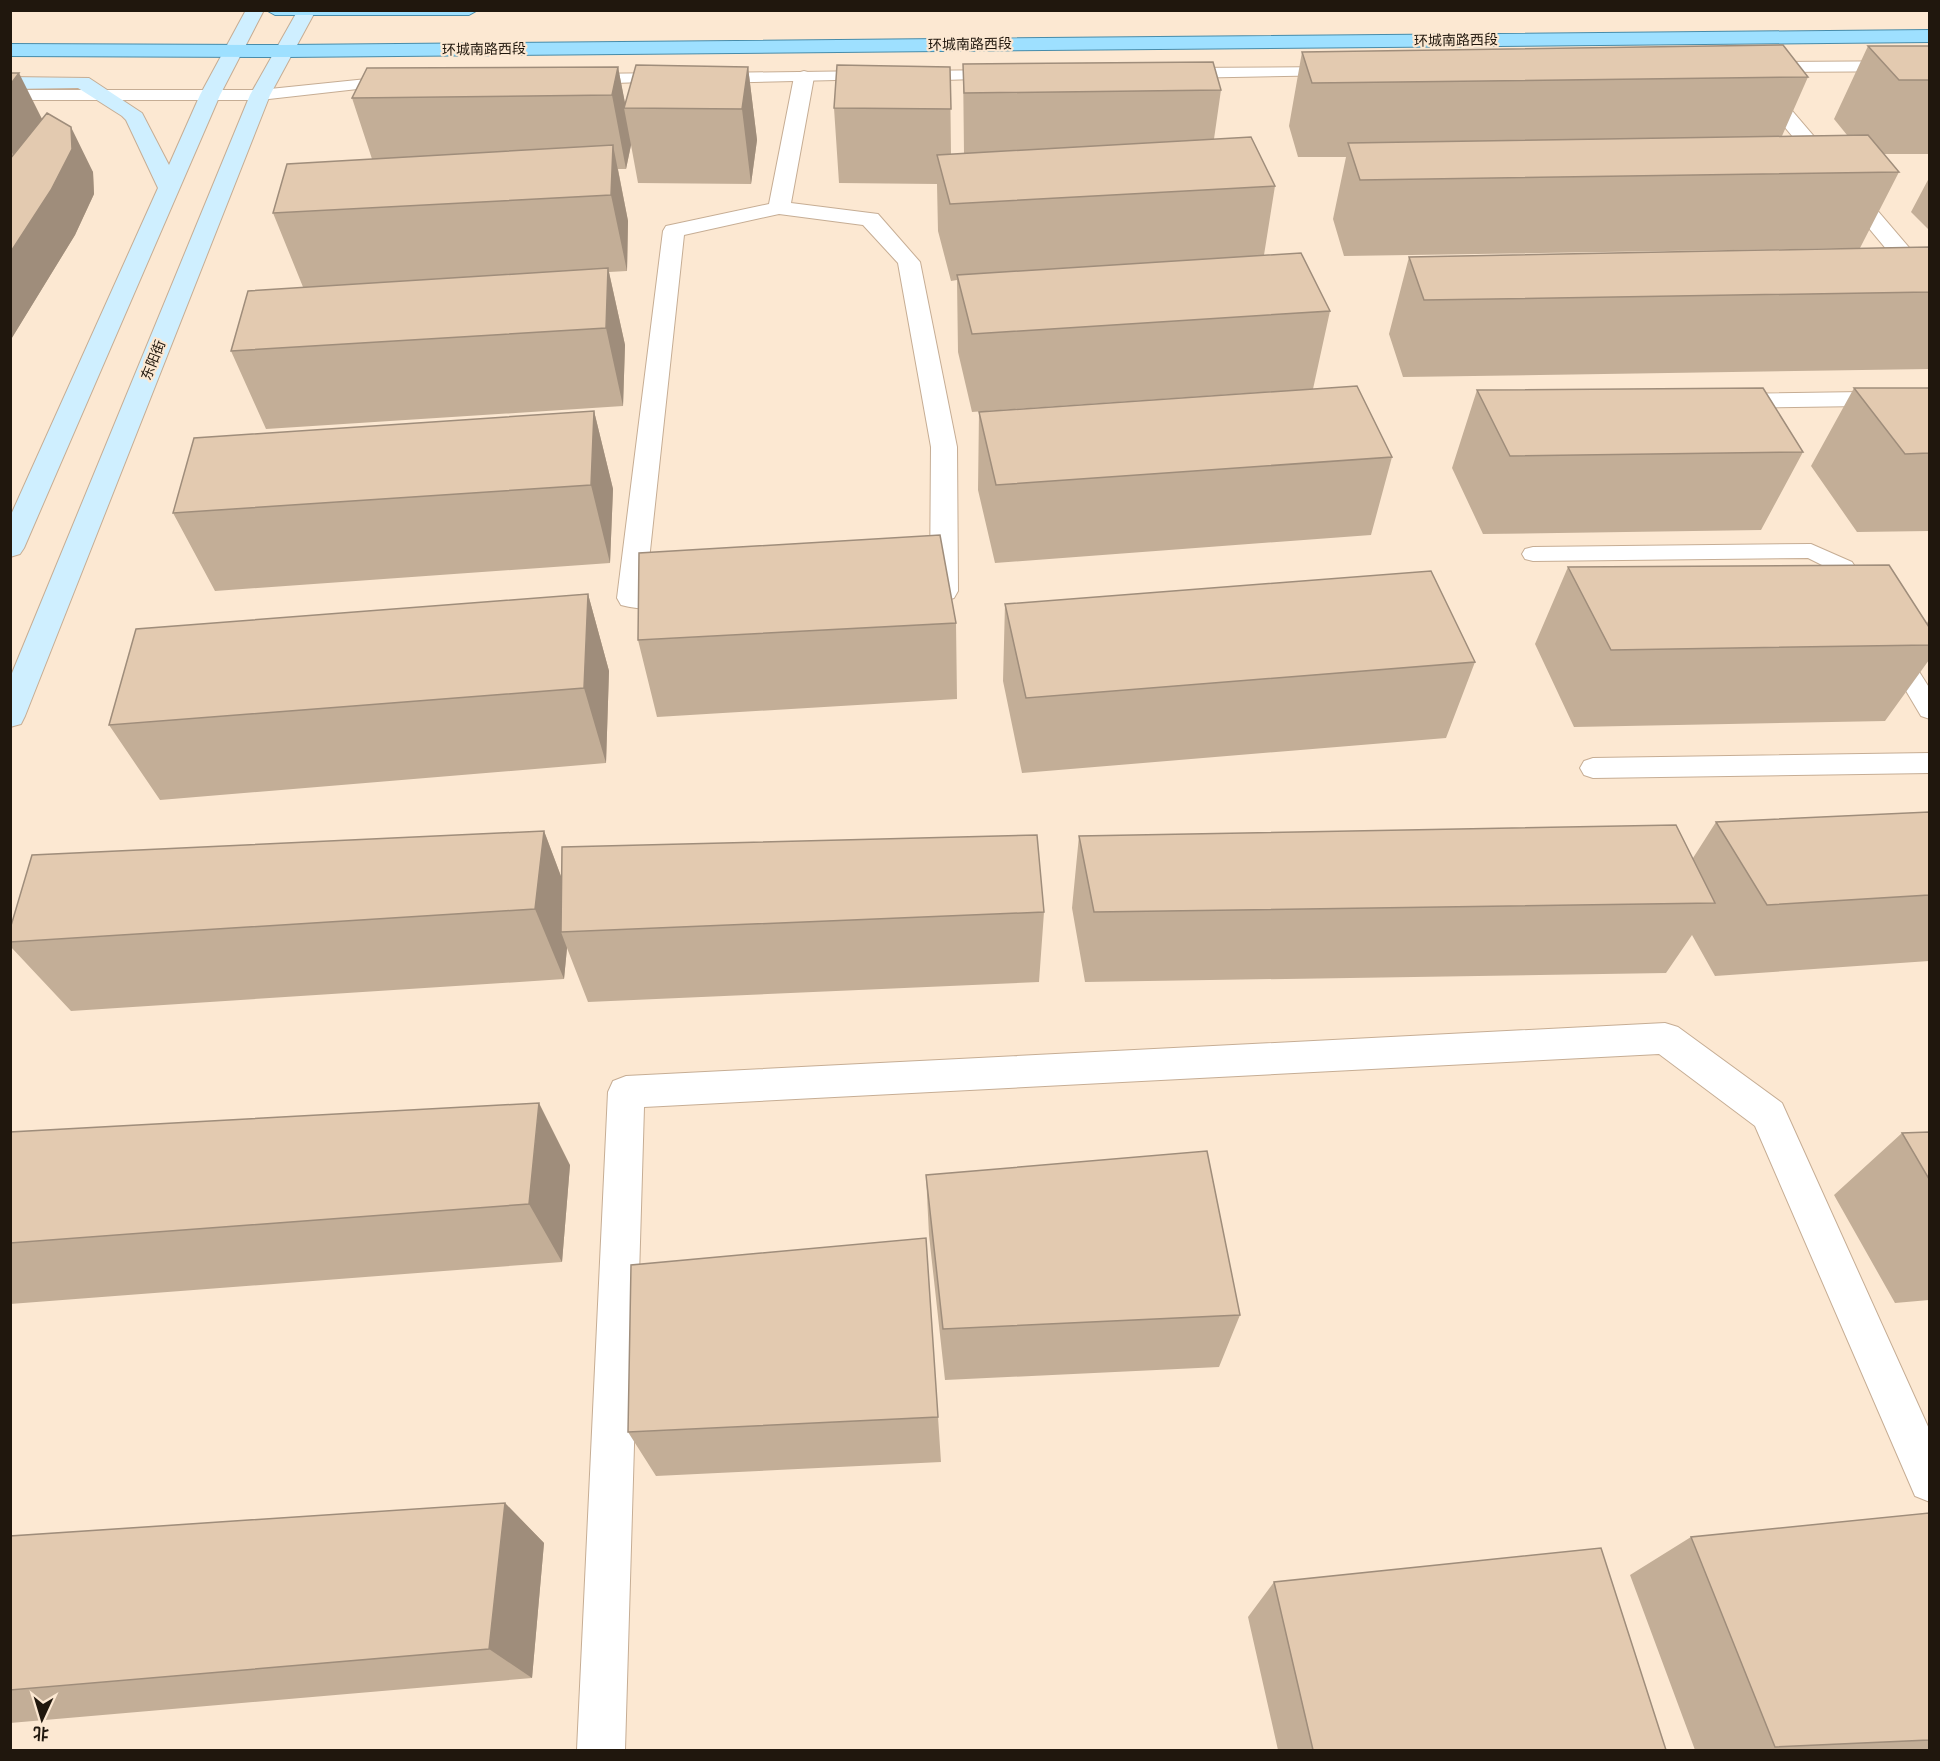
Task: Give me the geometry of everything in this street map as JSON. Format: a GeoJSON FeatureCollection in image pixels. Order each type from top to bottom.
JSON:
{"type":"FeatureCollection","features":[{"type":"Feature","properties":{"kind":"main road"},"geometry":{"type":"LineString","coordinates":[[10,548],[210,96],[255,10]]}},
{"type":"Feature","properties":{"kind":"main road"},"geometry":{"type":"LineString","coordinates":[[274,10],[469,10]]}},
{"type":"Feature","properties":{"kind":"main road","name":"东阳街"},"geometry":{"type":"LineString","coordinates":[[10,716],[260,95],[307,11]]}},
{"type":"Feature","properties":{"kind":"main road","name":"环城南路西段"},"geometry":{"type":"LineString","coordinates":[[10,50],[286,51],[1929,37]]}},
{"type":"Feature","properties":{"kind":"main road"},"geometry":{"type":"LineString","coordinates":[[10,83],[82,82],[102,95],[135,117],[169,188]]}},
{"type":"Feature","properties":{"kind":"street"},"geometry":{"type":"LineString","coordinates":[[1740,76],[1770,97],[1929,287]]}},
{"type":"Feature","properties":{"kind":"street"},"geometry":{"type":"LineString","coordinates":[[779,208],[804,77]]}},
{"type":"Feature","properties":{"kind":"street"},"geometry":{"type":"LineString","coordinates":[[712,596],[631,598],[674,231],[779,208],[870,219],[909,262],[944,447],[944,591],[909,592]]}},
{"type":"Feature","properties":{"kind":"street"},"geometry":{"type":"LineString","coordinates":[[1705,401],[1929,398]]}},
{"type":"Feature","properties":{"kind":"street"},"geometry":{"type":"LineString","coordinates":[[601,1750],[626,1092],[1665,1038],[1769,1115],[1929,1481]]}},
{"type":"Feature","properties":{"kind":"lane"},"geometry":{"type":"LineString","coordinates":[[1740,76],[1929,66]]}},
{"type":"Feature","properties":{"kind":"lane"},"geometry":{"type":"LineString","coordinates":[[1160,73],[1350,71]]}},
{"type":"Feature","properties":{"kind":"lane"},"geometry":{"type":"LineString","coordinates":[[569,79],[1018,75]]}},
{"type":"Feature","properties":{"kind":"lane"},"geometry":{"type":"LineString","coordinates":[[10,95],[260,95],[393,81],[416,81]]}},
{"type":"Feature","properties":{"kind":"lane"},"geometry":{"type":"LineString","coordinates":[[1533,554],[1811,551],[1844,567],[1875,618]]}},
{"type":"Feature","properties":{"kind":"lane"},"geometry":{"type":"LineString","coordinates":[[1887,638],[1929,710]]}},
{"type":"Feature","properties":{"kind":"lane"},"geometry":{"type":"LineString","coordinates":[[1593,768],[1929,763]]}},
{"type":"Feature","properties":{"kind":"building"},"geometry":{"type":"Polygon","coordinates":[[[1783,45],[1808,77],[1312,83],[1302,52],[1783,45]]]}},
{"type":"Feature","properties":{"kind":"building"},"geometry":{"type":"Polygon","coordinates":[[[1868,46],[1929,46],[1929,80],[1899,80],[1868,46]]]}},
{"type":"Feature","properties":{"kind":"building"},"geometry":{"type":"Polygon","coordinates":[[[1213,62],[1221,90],[964,93],[963,64],[1213,62]]]}},
{"type":"Feature","properties":{"kind":"building"},"geometry":{"type":"Polygon","coordinates":[[[636,65],[748,67],[742,109],[624,108],[636,65]]]}},
{"type":"Feature","properties":{"kind":"building"},"geometry":{"type":"Polygon","coordinates":[[[837,65],[950,67],[951,109],[834,108],[837,65]]]}},
{"type":"Feature","properties":{"kind":"building"},"geometry":{"type":"Polygon","coordinates":[[[618,67],[612,95],[352,98],[367,68],[618,67]]]}},
{"type":"Feature","properties":{"kind":"building"},"geometry":{"type":"Polygon","coordinates":[[[10,73],[19,73],[10,85],[10,73]]]}},
{"type":"Feature","properties":{"kind":"building"},"geometry":{"type":"Polygon","coordinates":[[[47,113],[71,127],[72,149],[51,190],[10,253],[10,159],[47,113]]]}},
{"type":"Feature","properties":{"kind":"building"},"geometry":{"type":"Polygon","coordinates":[[[1868,135],[1899,172],[1360,180],[1348,143],[1868,135]]]}},
{"type":"Feature","properties":{"kind":"building"},"geometry":{"type":"Polygon","coordinates":[[[1251,137],[1275,186],[950,204],[937,155],[1251,137]]]}},
{"type":"Feature","properties":{"kind":"building"},"geometry":{"type":"Polygon","coordinates":[[[613,145],[611,195],[273,213],[287,164],[613,145]]]}},
{"type":"Feature","properties":{"kind":"building"},"geometry":{"type":"Polygon","coordinates":[[[1929,247],[1929,292],[1424,300],[1409,257],[1929,247]]]}},
{"type":"Feature","properties":{"kind":"building"},"geometry":{"type":"Polygon","coordinates":[[[1301,253],[1330,311],[972,334],[957,275],[1301,253]]]}},
{"type":"Feature","properties":{"kind":"building"},"geometry":{"type":"Polygon","coordinates":[[[608,268],[606,328],[231,351],[248,291],[608,268]]]}},
{"type":"Feature","properties":{"kind":"building"},"geometry":{"type":"Polygon","coordinates":[[[1357,386],[1392,457],[996,485],[979,412],[1357,386]]]}},
{"type":"Feature","properties":{"kind":"building"},"geometry":{"type":"Polygon","coordinates":[[[1763,388],[1803,452],[1510,456],[1477,390],[1763,388]]]}},
{"type":"Feature","properties":{"kind":"building"},"geometry":{"type":"Polygon","coordinates":[[[1854,388],[1929,388],[1929,453],[1905,454],[1854,388]]]}},
{"type":"Feature","properties":{"kind":"building"},"geometry":{"type":"Polygon","coordinates":[[[594,411],[591,485],[173,513],[194,438],[594,411]]]}},
{"type":"Feature","properties":{"kind":"building"},"geometry":{"type":"Polygon","coordinates":[[[940,535],[956,623],[638,640],[639,553],[940,535]]]}},
{"type":"Feature","properties":{"kind":"building"},"geometry":{"type":"Polygon","coordinates":[[[1889,565],[1929,627],[1929,645],[1611,650],[1568,567],[1889,565]]]}},
{"type":"Feature","properties":{"kind":"building"},"geometry":{"type":"Polygon","coordinates":[[[1431,571],[1475,662],[1026,698],[1005,604],[1431,571]]]}},
{"type":"Feature","properties":{"kind":"building"},"geometry":{"type":"Polygon","coordinates":[[[588,594],[584,688],[109,725],[136,629],[588,594]]]}},
{"type":"Feature","properties":{"kind":"building"},"geometry":{"type":"Polygon","coordinates":[[[1929,812],[1929,895],[1767,905],[1716,822],[1929,812]]]}},
{"type":"Feature","properties":{"kind":"building"},"geometry":{"type":"Polygon","coordinates":[[[1676,825],[1715,903],[1094,912],[1079,836],[1676,825]]]}},
{"type":"Feature","properties":{"kind":"building"},"geometry":{"type":"Polygon","coordinates":[[[544,831],[535,909],[10,942],[10,929],[32,855],[544,831]]]}},
{"type":"Feature","properties":{"kind":"building"},"geometry":{"type":"Polygon","coordinates":[[[1037,835],[1044,912],[561,932],[562,847],[1037,835]]]}},
{"type":"Feature","properties":{"kind":"building"},"geometry":{"type":"Polygon","coordinates":[[[539,1103],[529,1204],[10,1243],[10,1132],[539,1103]]]}},
{"type":"Feature","properties":{"kind":"building"},"geometry":{"type":"Polygon","coordinates":[[[1929,1132],[1929,1179],[1902,1133],[1929,1132]]]}},
{"type":"Feature","properties":{"kind":"building"},"geometry":{"type":"Polygon","coordinates":[[[1207,1151],[1240,1315],[943,1329],[926,1175],[1207,1151]]]}},
{"type":"Feature","properties":{"kind":"building"},"geometry":{"type":"Polygon","coordinates":[[[926,1238],[938,1417],[628,1432],[631,1265],[926,1238]]]}},
{"type":"Feature","properties":{"kind":"building"},"geometry":{"type":"Polygon","coordinates":[[[505,1503],[489,1649],[10,1690],[10,1536],[505,1503]]]}},
{"type":"Feature","properties":{"kind":"building"},"geometry":{"type":"Polygon","coordinates":[[[1929,1513],[1929,1740],[1775,1747],[1691,1537],[1929,1513]]]}},
{"type":"Feature","properties":{"kind":"building"},"geometry":{"type":"Polygon","coordinates":[[[1601,1548],[1666,1750],[1313,1750],[1274,1582],[1601,1548]]]}}]}
